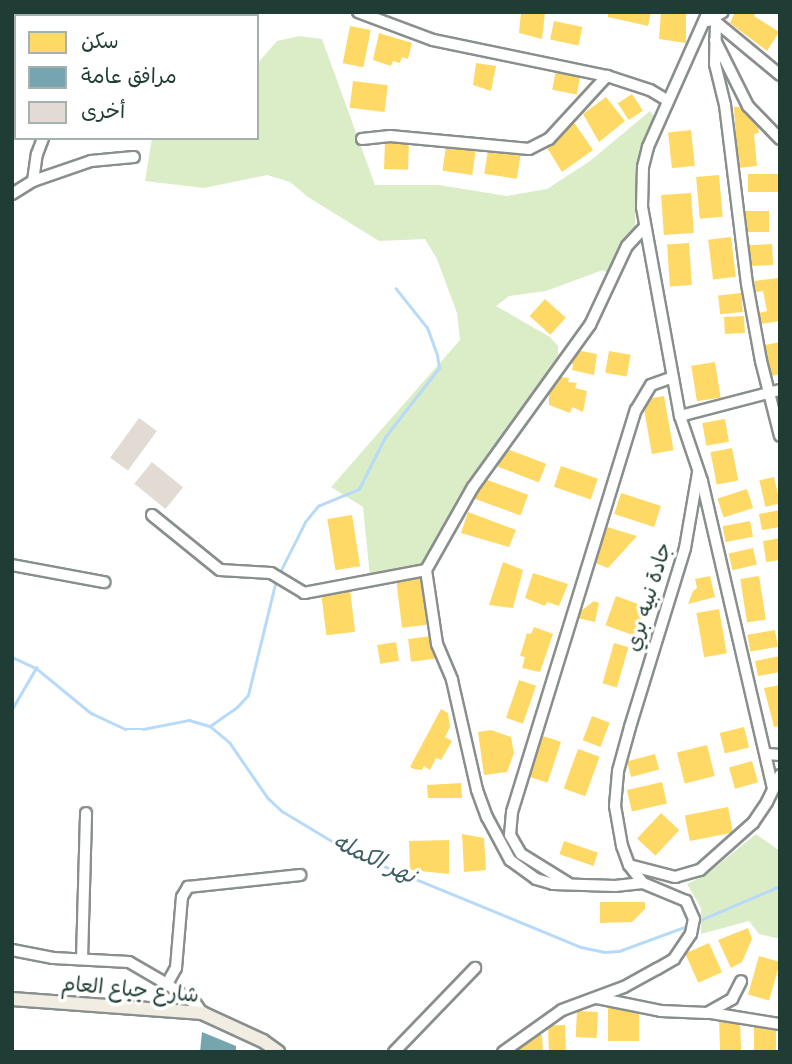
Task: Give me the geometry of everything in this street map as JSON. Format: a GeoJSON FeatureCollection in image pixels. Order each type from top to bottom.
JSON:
{"type":"FeatureCollection","features":[{"type":"Feature","properties":{"kind":"main road","name":"شارع جباع العام"},"geometry":{"type":"LineString","coordinates":[[12,999],[202,1013],[263,1041],[278,1052]]}},
{"type":"Feature","properties":{"kind":"street"},"geometry":{"type":"LineString","coordinates":[[358,12],[433,40],[607,76],[650,90],[668,101]]}},
{"type":"Feature","properties":{"kind":"street"},"geometry":{"type":"LineString","coordinates":[[710,19],[723,12]]}},
{"type":"Feature","properties":{"kind":"street"},"geometry":{"type":"LineString","coordinates":[[710,19],[715,64],[725,105],[747,284],[774,392],[780,436]]}},
{"type":"Feature","properties":{"kind":"street"},"geometry":{"type":"LineString","coordinates":[[710,19],[780,75]]}},
{"type":"Feature","properties":{"kind":"street","name":"جادة نبيه بري"},"geometry":{"type":"LineString","coordinates":[[643,883],[629,865],[617,827],[618,771],[642,683],[685,548],[698,472],[680,416],[645,228],[643,167],[648,147],[668,101],[710,19]]}},
{"type":"Feature","properties":{"kind":"street"},"geometry":{"type":"LineString","coordinates":[[714,40],[748,106],[780,139]]}},
{"type":"Feature","properties":{"kind":"street"},"geometry":{"type":"LineString","coordinates":[[362,139],[390,136],[529,149],[549,139],[607,76]]}},
{"type":"Feature","properties":{"kind":"street"},"geometry":{"type":"LineString","coordinates":[[33,181],[42,140]]}},
{"type":"Feature","properties":{"kind":"street"},"geometry":{"type":"LineString","coordinates":[[12,194],[33,181],[92,161],[134,157]]}},
{"type":"Feature","properties":{"kind":"street"},"geometry":{"type":"LineString","coordinates":[[503,1052],[562,1010],[642,978],[674,959],[689,940],[694,919],[686,901],[643,883],[615,886],[553,884],[522,870],[502,847],[477,790],[452,680],[437,644],[426,570],[466,497],[590,325],[627,246],[645,228]]}},
{"type":"Feature","properties":{"kind":"street"},"geometry":{"type":"LineString","coordinates":[[568,883],[562,877],[536,866],[522,854],[510,835],[512,812],[636,410],[651,385],[673,377]]}},
{"type":"Feature","properties":{"kind":"street"},"geometry":{"type":"LineString","coordinates":[[680,416],[774,392]]}},
{"type":"Feature","properties":{"kind":"street"},"geometry":{"type":"LineString","coordinates":[[698,472],[768,754],[773,788]]}},
{"type":"Feature","properties":{"kind":"street"},"geometry":{"type":"LineString","coordinates":[[152,515],[220,570],[271,573],[299,591],[309,593],[426,570]]}},
{"type":"Feature","properties":{"kind":"street"},"geometry":{"type":"LineString","coordinates":[[12,565],[104,582]]}},
{"type":"Feature","properties":{"kind":"street"},"geometry":{"type":"LineString","coordinates":[[768,754],[780,755]]}},
{"type":"Feature","properties":{"kind":"street"},"geometry":{"type":"LineString","coordinates":[[629,865],[675,877],[699,870],[752,824],[780,775]]}},
{"type":"Feature","properties":{"kind":"street"},"geometry":{"type":"LineString","coordinates":[[82,959],[86,813]]}},
{"type":"Feature","properties":{"kind":"street"},"geometry":{"type":"LineString","coordinates":[[167,984],[176,968],[182,897],[188,887],[300,875]]}},
{"type":"Feature","properties":{"kind":"street"},"geometry":{"type":"LineString","coordinates":[[12,950],[53,958],[129,962],[196,1004],[202,1013]]}},
{"type":"Feature","properties":{"kind":"street"},"geometry":{"type":"LineString","coordinates":[[394,1052],[475,968]]}},
{"type":"Feature","properties":{"kind":"street"},"geometry":{"type":"LineString","coordinates":[[707,1013],[732,999],[741,981]]}},
{"type":"Feature","properties":{"kind":"street"},"geometry":{"type":"LineString","coordinates":[[597,998],[661,1010],[707,1013],[780,1024]]}},
{"type":"Feature","properties":{"kind":"green space"},"geometry":{"type":"Polygon","coordinates":[[[300,36],[322,39],[375,185],[439,185],[507,196],[547,189],[590,161],[650,111],[655,118],[637,174],[635,227],[609,274],[603,270],[546,291],[509,296],[496,306],[550,337],[558,346],[558,355],[533,398],[458,497],[423,563],[417,568],[370,577],[363,507],[331,487],[460,340],[457,313],[437,259],[425,239],[379,241],[308,197],[290,182],[267,175],[204,188],[145,181],[152,140],[259,140],[259,62],[277,41],[300,36]]]}},
{"type":"Feature","properties":{"kind":"green space"},"geometry":{"type":"Polygon","coordinates":[[[756,834],[780,851],[780,939],[759,934],[749,921],[701,934],[701,908],[687,884],[707,874],[756,834]]]}},
{"type":"Feature","properties":{"kind":"building: سكن"},"geometry":{"type":"Polygon","coordinates":[[[161,12],[206,12],[206,14],[161,12]]]}},
{"type":"Feature","properties":{"kind":"building: سكن"},"geometry":{"type":"Polygon","coordinates":[[[521,12],[545,12],[542,39],[519,33],[521,12]]]}},
{"type":"Feature","properties":{"kind":"building: سكن"},"geometry":{"type":"Polygon","coordinates":[[[608,12],[651,12],[648,26],[608,17],[608,12]]]}},
{"type":"Feature","properties":{"kind":"building: سكن"},"geometry":{"type":"Polygon","coordinates":[[[661,12],[686,12],[686,43],[659,39],[661,12]]]}},
{"type":"Feature","properties":{"kind":"building: سكن"},"geometry":{"type":"Polygon","coordinates":[[[735,12],[757,12],[754,16],[779,32],[767,51],[730,23],[735,12]]]}},
{"type":"Feature","properties":{"kind":"building: سكن"},"geometry":{"type":"Polygon","coordinates":[[[554,21],[582,27],[578,46],[550,40],[554,21]]]}},
{"type":"Feature","properties":{"kind":"building: سكن"},"geometry":{"type":"Polygon","coordinates":[[[350,26],[371,30],[363,67],[343,63],[350,26]]]}},
{"type":"Feature","properties":{"kind":"building: سكن"},"geometry":{"type":"Polygon","coordinates":[[[379,33],[412,43],[408,59],[402,57],[400,63],[393,61],[391,66],[373,60],[379,33]]]}},
{"type":"Feature","properties":{"kind":"building: سكن"},"geometry":{"type":"Polygon","coordinates":[[[476,63],[496,66],[491,91],[473,85],[476,63]]]}},
{"type":"Feature","properties":{"kind":"building: سكن"},"geometry":{"type":"Polygon","coordinates":[[[556,70],[581,75],[577,94],[552,90],[556,70]]]}},
{"type":"Feature","properties":{"kind":"building: سكن"},"geometry":{"type":"Polygon","coordinates":[[[353,81],[388,85],[384,112],[350,108],[353,81]]]}},
{"type":"Feature","properties":{"kind":"building: سكن"},"geometry":{"type":"Polygon","coordinates":[[[632,94],[643,111],[629,120],[618,103],[632,94]]]}},
{"type":"Feature","properties":{"kind":"building: سكن"},"geometry":{"type":"Polygon","coordinates":[[[606,97],[625,121],[599,142],[583,114],[606,97]]]}},
{"type":"Feature","properties":{"kind":"building: سكن"},"geometry":{"type":"Polygon","coordinates":[[[734,107],[740,107],[758,128],[759,133],[754,134],[757,166],[738,168],[734,107]]]}},
{"type":"Feature","properties":{"kind":"building: سكن"},"geometry":{"type":"Polygon","coordinates":[[[573,121],[593,150],[562,172],[546,146],[573,121]]]}},
{"type":"Feature","properties":{"kind":"building: سكن"},"geometry":{"type":"Polygon","coordinates":[[[691,130],[695,166],[672,168],[668,132],[691,130]]]}},
{"type":"Feature","properties":{"kind":"building: سكن"},"geometry":{"type":"Polygon","coordinates":[[[385,141],[409,142],[408,170],[384,169],[385,141]]]}},
{"type":"Feature","properties":{"kind":"building: سكن"},"geometry":{"type":"Polygon","coordinates":[[[446,146],[476,150],[472,175],[443,171],[446,146]]]}},
{"type":"Feature","properties":{"kind":"building: سكن"},"geometry":{"type":"Polygon","coordinates":[[[488,150],[521,155],[517,179],[484,174],[488,150]]]}},
{"type":"Feature","properties":{"kind":"building: سكن"},"geometry":{"type":"Polygon","coordinates":[[[748,174],[780,174],[780,192],[748,192],[748,174]]]}},
{"type":"Feature","properties":{"kind":"building: سكن"},"geometry":{"type":"Polygon","coordinates":[[[719,175],[723,217],[700,219],[696,177],[719,175]]]}},
{"type":"Feature","properties":{"kind":"building: سكن"},"geometry":{"type":"Polygon","coordinates":[[[691,193],[694,233],[664,235],[661,195],[691,193]]]}},
{"type":"Feature","properties":{"kind":"building: سكن"},"geometry":{"type":"Polygon","coordinates":[[[744,211],[769,211],[769,232],[744,232],[744,211]]]}},
{"type":"Feature","properties":{"kind":"building: سكن"},"geometry":{"type":"Polygon","coordinates":[[[731,237],[736,277],[713,280],[708,240],[731,237]]]}},
{"type":"Feature","properties":{"kind":"building: سكن"},"geometry":{"type":"Polygon","coordinates":[[[689,243],[692,285],[670,286],[667,245],[689,243]]]}},
{"type":"Feature","properties":{"kind":"building: سكن"},"geometry":{"type":"Polygon","coordinates":[[[772,244],[773,265],[748,266],[747,245],[772,244]]]}},
{"type":"Feature","properties":{"kind":"building: سكن"},"geometry":{"type":"Polygon","coordinates":[[[778,278],[780,321],[761,324],[759,313],[767,311],[763,291],[756,292],[754,281],[778,278]]]}},
{"type":"Feature","properties":{"kind":"building: سكن"},"geometry":{"type":"Polygon","coordinates":[[[741,293],[743,312],[720,314],[718,295],[741,293]]]}},
{"type":"Feature","properties":{"kind":"building: سكن"},"geometry":{"type":"Polygon","coordinates":[[[545,299],[566,318],[550,335],[530,316],[545,299]]]}},
{"type":"Feature","properties":{"kind":"building: سكن"},"geometry":{"type":"Polygon","coordinates":[[[744,316],[745,333],[725,334],[724,317],[744,316]]]}},
{"type":"Feature","properties":{"kind":"building: سكن"},"geometry":{"type":"Polygon","coordinates":[[[780,342],[780,374],[771,376],[765,345],[780,342]]]}},
{"type":"Feature","properties":{"kind":"building: سكن"},"geometry":{"type":"Polygon","coordinates":[[[576,350],[597,354],[594,375],[572,370],[573,364],[570,363],[576,350]]]}},
{"type":"Feature","properties":{"kind":"building: سكن"},"geometry":{"type":"Polygon","coordinates":[[[609,351],[631,355],[627,376],[605,373],[609,351]]]}},
{"type":"Feature","properties":{"kind":"building: سكن"},"geometry":{"type":"Polygon","coordinates":[[[715,362],[721,398],[697,401],[691,366],[715,362]]]}},
{"type":"Feature","properties":{"kind":"building: سكن"},"geometry":{"type":"Polygon","coordinates":[[[559,377],[569,378],[568,382],[577,383],[575,388],[587,391],[583,412],[572,407],[570,413],[549,405],[549,388],[559,377]]]}},
{"type":"Feature","properties":{"kind":"building: سكن"},"geometry":{"type":"Polygon","coordinates":[[[664,396],[674,450],[652,454],[642,400],[664,396]]]}},
{"type":"Feature","properties":{"kind":"building: سكن"},"geometry":{"type":"Polygon","coordinates":[[[725,419],[729,442],[706,446],[702,423],[725,419]]]}},
{"type":"Feature","properties":{"kind":"building: سكن"},"geometry":{"type":"Polygon","coordinates":[[[505,448],[546,464],[539,482],[498,467],[505,448]]]}},
{"type":"Feature","properties":{"kind":"building: سكن"},"geometry":{"type":"Polygon","coordinates":[[[732,448],[738,480],[717,485],[710,452],[732,448]]]}},
{"type":"Feature","properties":{"kind":"building: سكن"},"geometry":{"type":"Polygon","coordinates":[[[561,466],[598,479],[591,499],[554,487],[561,466]]]}},
{"type":"Feature","properties":{"kind":"building: سكن"},"geometry":{"type":"Polygon","coordinates":[[[774,477],[780,503],[765,507],[759,480],[774,477]]]}},
{"type":"Feature","properties":{"kind":"building: سكن"},"geometry":{"type":"Polygon","coordinates":[[[482,478],[528,495],[521,515],[474,499],[482,478]]]}},
{"type":"Feature","properties":{"kind":"building: سكن"},"geometry":{"type":"Polygon","coordinates":[[[747,489],[753,508],[724,518],[718,499],[747,489]]]}},
{"type":"Feature","properties":{"kind":"building: سكن"},"geometry":{"type":"Polygon","coordinates":[[[621,493],[661,506],[654,527],[614,514],[621,493]]]}},
{"type":"Feature","properties":{"kind":"building: سكن"},"geometry":{"type":"Polygon","coordinates":[[[780,510],[780,527],[762,530],[759,514],[780,510]]]}},
{"type":"Feature","properties":{"kind":"building: سكن"},"geometry":{"type":"Polygon","coordinates":[[[468,512],[516,530],[509,547],[461,533],[468,512]]]}},
{"type":"Feature","properties":{"kind":"building: سكن"},"geometry":{"type":"Polygon","coordinates":[[[352,515],[360,566],[335,570],[327,519],[352,515]]]}},
{"type":"Feature","properties":{"kind":"building: سكن"},"geometry":{"type":"Polygon","coordinates":[[[750,521],[753,537],[726,542],[723,526],[750,521]]]}},
{"type":"Feature","properties":{"kind":"building: سكن"},"geometry":{"type":"Polygon","coordinates":[[[607,527],[637,536],[608,568],[595,563],[607,527]]]}},
{"type":"Feature","properties":{"kind":"building: سكن"},"geometry":{"type":"Polygon","coordinates":[[[780,538],[780,560],[766,562],[763,541],[780,538]]]}},
{"type":"Feature","properties":{"kind":"building: سكن"},"geometry":{"type":"Polygon","coordinates":[[[753,548],[757,565],[732,570],[729,554],[753,548]]]}},
{"type":"Feature","properties":{"kind":"building: سكن"},"geometry":{"type":"Polygon","coordinates":[[[503,562],[523,570],[513,608],[489,605],[503,562]]]}},
{"type":"Feature","properties":{"kind":"building: سكن"},"geometry":{"type":"Polygon","coordinates":[[[533,573],[568,584],[559,606],[547,602],[545,606],[525,598],[533,573]]]}},
{"type":"Feature","properties":{"kind":"building: سكن"},"geometry":{"type":"Polygon","coordinates":[[[710,576],[715,597],[688,604],[697,588],[695,579],[710,576]]]}},
{"type":"Feature","properties":{"kind":"building: سكن"},"geometry":{"type":"Polygon","coordinates":[[[759,576],[766,619],[747,622],[740,579],[759,576]]]}},
{"type":"Feature","properties":{"kind":"building: سكن"},"geometry":{"type":"Polygon","coordinates":[[[421,577],[427,625],[402,628],[396,580],[421,577]]]}},
{"type":"Feature","properties":{"kind":"building: سكن"},"geometry":{"type":"Polygon","coordinates":[[[350,590],[355,632],[326,635],[321,594],[350,590]]]}},
{"type":"Feature","properties":{"kind":"building: سكن"},"geometry":{"type":"Polygon","coordinates":[[[616,596],[646,607],[635,636],[605,625],[616,596]]]}},
{"type":"Feature","properties":{"kind":"building: سكن"},"geometry":{"type":"Polygon","coordinates":[[[594,601],[599,603],[595,622],[577,618],[578,613],[594,601]]]}},
{"type":"Feature","properties":{"kind":"building: سكن"},"geometry":{"type":"Polygon","coordinates":[[[719,609],[727,653],[704,657],[696,613],[719,609]]]}},
{"type":"Feature","properties":{"kind":"building: سكن"},"geometry":{"type":"Polygon","coordinates":[[[534,627],[553,634],[540,672],[522,668],[525,657],[520,656],[527,633],[531,634],[534,627]]]}},
{"type":"Feature","properties":{"kind":"building: سكن"},"geometry":{"type":"Polygon","coordinates":[[[775,630],[778,647],[750,652],[747,635],[775,630]]]}},
{"type":"Feature","properties":{"kind":"building: سكن"},"geometry":{"type":"Polygon","coordinates":[[[432,636],[435,659],[411,662],[408,639],[432,636]]]}},
{"type":"Feature","properties":{"kind":"building: سكن"},"geometry":{"type":"Polygon","coordinates":[[[396,642],[399,661],[380,664],[377,645],[396,642]]]}},
{"type":"Feature","properties":{"kind":"building: سكن"},"geometry":{"type":"Polygon","coordinates":[[[614,643],[628,647],[617,688],[602,683],[614,643]]]}},
{"type":"Feature","properties":{"kind":"building: سكن"},"geometry":{"type":"Polygon","coordinates":[[[780,656],[780,672],[758,676],[755,661],[780,656]]]}},
{"type":"Feature","properties":{"kind":"building: سكن"},"geometry":{"type":"Polygon","coordinates":[[[519,680],[536,686],[523,724],[506,718],[519,680]]]}},
{"type":"Feature","properties":{"kind":"building: سكن"},"geometry":{"type":"Polygon","coordinates":[[[780,685],[780,726],[774,727],[764,688],[780,685]]]}},
{"type":"Feature","properties":{"kind":"building: سكن"},"geometry":{"type":"Polygon","coordinates":[[[441,709],[448,713],[450,727],[445,737],[452,741],[441,760],[436,758],[430,770],[424,766],[422,770],[414,769],[410,767],[441,709]]]}},
{"type":"Feature","properties":{"kind":"building: سكن"},"geometry":{"type":"Polygon","coordinates":[[[592,716],[610,723],[600,747],[583,740],[592,716]]]}},
{"type":"Feature","properties":{"kind":"building: سكن"},"geometry":{"type":"Polygon","coordinates":[[[744,727],[749,747],[725,753],[720,733],[744,727]]]}},
{"type":"Feature","properties":{"kind":"building: سكن"},"geometry":{"type":"Polygon","coordinates":[[[491,730],[511,737],[514,753],[507,772],[484,775],[478,732],[491,730]]]}},
{"type":"Feature","properties":{"kind":"building: سكن"},"geometry":{"type":"Polygon","coordinates":[[[540,735],[561,742],[548,783],[527,776],[540,735]]]}},
{"type":"Feature","properties":{"kind":"building: سكن"},"geometry":{"type":"Polygon","coordinates":[[[707,745],[715,776],[685,784],[677,752],[707,745]]]}},
{"type":"Feature","properties":{"kind":"building: سكن"},"geometry":{"type":"Polygon","coordinates":[[[578,749],[600,757],[585,796],[564,788],[578,749]]]}},
{"type":"Feature","properties":{"kind":"building: سكن"},"geometry":{"type":"Polygon","coordinates":[[[655,754],[659,769],[631,777],[627,762],[655,754]]]}},
{"type":"Feature","properties":{"kind":"building: سكن"},"geometry":{"type":"Polygon","coordinates":[[[752,761],[758,782],[735,789],[729,768],[752,761]]]}},
{"type":"Feature","properties":{"kind":"building: سكن"},"geometry":{"type":"Polygon","coordinates":[[[662,782],[667,803],[632,812],[627,790],[662,782]]]}},
{"type":"Feature","properties":{"kind":"building: سكن"},"geometry":{"type":"Polygon","coordinates":[[[461,783],[462,798],[428,798],[427,785],[461,783]]]}},
{"type":"Feature","properties":{"kind":"building: سكن"},"geometry":{"type":"Polygon","coordinates":[[[728,807],[733,833],[690,841],[685,815],[728,807]]]}},
{"type":"Feature","properties":{"kind":"building: سكن"},"geometry":{"type":"Polygon","coordinates":[[[661,813],[679,830],[655,856],[637,839],[661,813]]]}},
{"type":"Feature","properties":{"kind":"building: سكن"},"geometry":{"type":"Polygon","coordinates":[[[462,834],[484,838],[486,870],[464,872],[462,834]]]}},
{"type":"Feature","properties":{"kind":"building: سكن"},"geometry":{"type":"Polygon","coordinates":[[[449,840],[449,874],[410,870],[409,841],[449,840]]]}},
{"type":"Feature","properties":{"kind":"building: سكن"},"geometry":{"type":"Polygon","coordinates":[[[564,841],[598,853],[593,866],[559,854],[564,841]]]}},
{"type":"Feature","properties":{"kind":"building: سكن"},"geometry":{"type":"Polygon","coordinates":[[[600,902],[645,902],[645,909],[632,922],[600,923],[600,902]]]}},
{"type":"Feature","properties":{"kind":"building: سكن"},"geometry":{"type":"Polygon","coordinates":[[[748,928],[752,939],[742,962],[731,968],[718,940],[748,928]]]}},
{"type":"Feature","properties":{"kind":"building: سكن"},"geometry":{"type":"Polygon","coordinates":[[[709,943],[722,972],[698,983],[685,954],[709,943]]]}},
{"type":"Feature","properties":{"kind":"building: سكن"},"geometry":{"type":"Polygon","coordinates":[[[759,956],[780,962],[769,1001],[748,994],[759,956]]]}},
{"type":"Feature","properties":{"kind":"building: سكن"},"geometry":{"type":"Polygon","coordinates":[[[608,1007],[639,1007],[639,1041],[608,1041],[608,1007]]]}},
{"type":"Feature","properties":{"kind":"building: سكن"},"geometry":{"type":"Polygon","coordinates":[[[577,1011],[598,1012],[597,1038],[576,1037],[577,1011]]]}},
{"type":"Feature","properties":{"kind":"building: سكن"},"geometry":{"type":"Polygon","coordinates":[[[740,1019],[741,1052],[720,1052],[719,1020],[740,1019]]]}},
{"type":"Feature","properties":{"kind":"building: سكن"},"geometry":{"type":"Polygon","coordinates":[[[565,1025],[566,1052],[549,1052],[548,1026],[565,1025]]]}},
{"type":"Feature","properties":{"kind":"building: سكن"},"geometry":{"type":"Polygon","coordinates":[[[754,1026],[776,1026],[776,1052],[754,1052],[754,1026]]]}},
{"type":"Feature","properties":{"kind":"building: سكن"},"geometry":{"type":"Polygon","coordinates":[[[533,1035],[542,1035],[543,1052],[514,1052],[514,1045],[533,1035]]]}},
{"type":"Feature","properties":{"kind":"building: مرافق عامة"},"geometry":{"type":"Polygon","coordinates":[[[202,1032],[236,1046],[236,1052],[200,1052],[202,1032]]]}},
{"type":"Feature","properties":{"kind":"building: أخرى"},"geometry":{"type":"Polygon","coordinates":[[[139,418],[157,431],[128,471],[110,458],[139,418]]]}},
{"type":"Feature","properties":{"kind":"building: أخرى"},"geometry":{"type":"Polygon","coordinates":[[[152,462],[183,487],[165,509],[134,484],[152,462]]]}},
{"type":"Feature","properties":{"kind":"waterway"},"geometry":{"type":"LineString","coordinates":[[279,574],[305,522],[318,506],[359,489],[385,437],[439,368],[427,328],[396,289]]}},
{"type":"Feature","properties":{"kind":"waterway"},"geometry":{"type":"LineString","coordinates":[[210,726],[237,707],[248,695],[276,580]]}},
{"type":"Feature","properties":{"kind":"waterway","name":"نهر الكمله"},"geometry":{"type":"LineString","coordinates":[[12,657],[36,668],[91,713],[126,729],[143,729],[189,720],[210,726],[230,743],[268,798],[282,811],[352,853],[581,947],[604,952],[619,951],[690,925]]}},
{"type":"Feature","properties":{"kind":"waterway"},"geometry":{"type":"LineString","coordinates":[[12,709],[36,668]]}},
{"type":"Feature","properties":{"kind":"waterway","name":"نهر الكمله"},"geometry":{"type":"LineString","coordinates":[[696,922],[780,886]]}}]}
